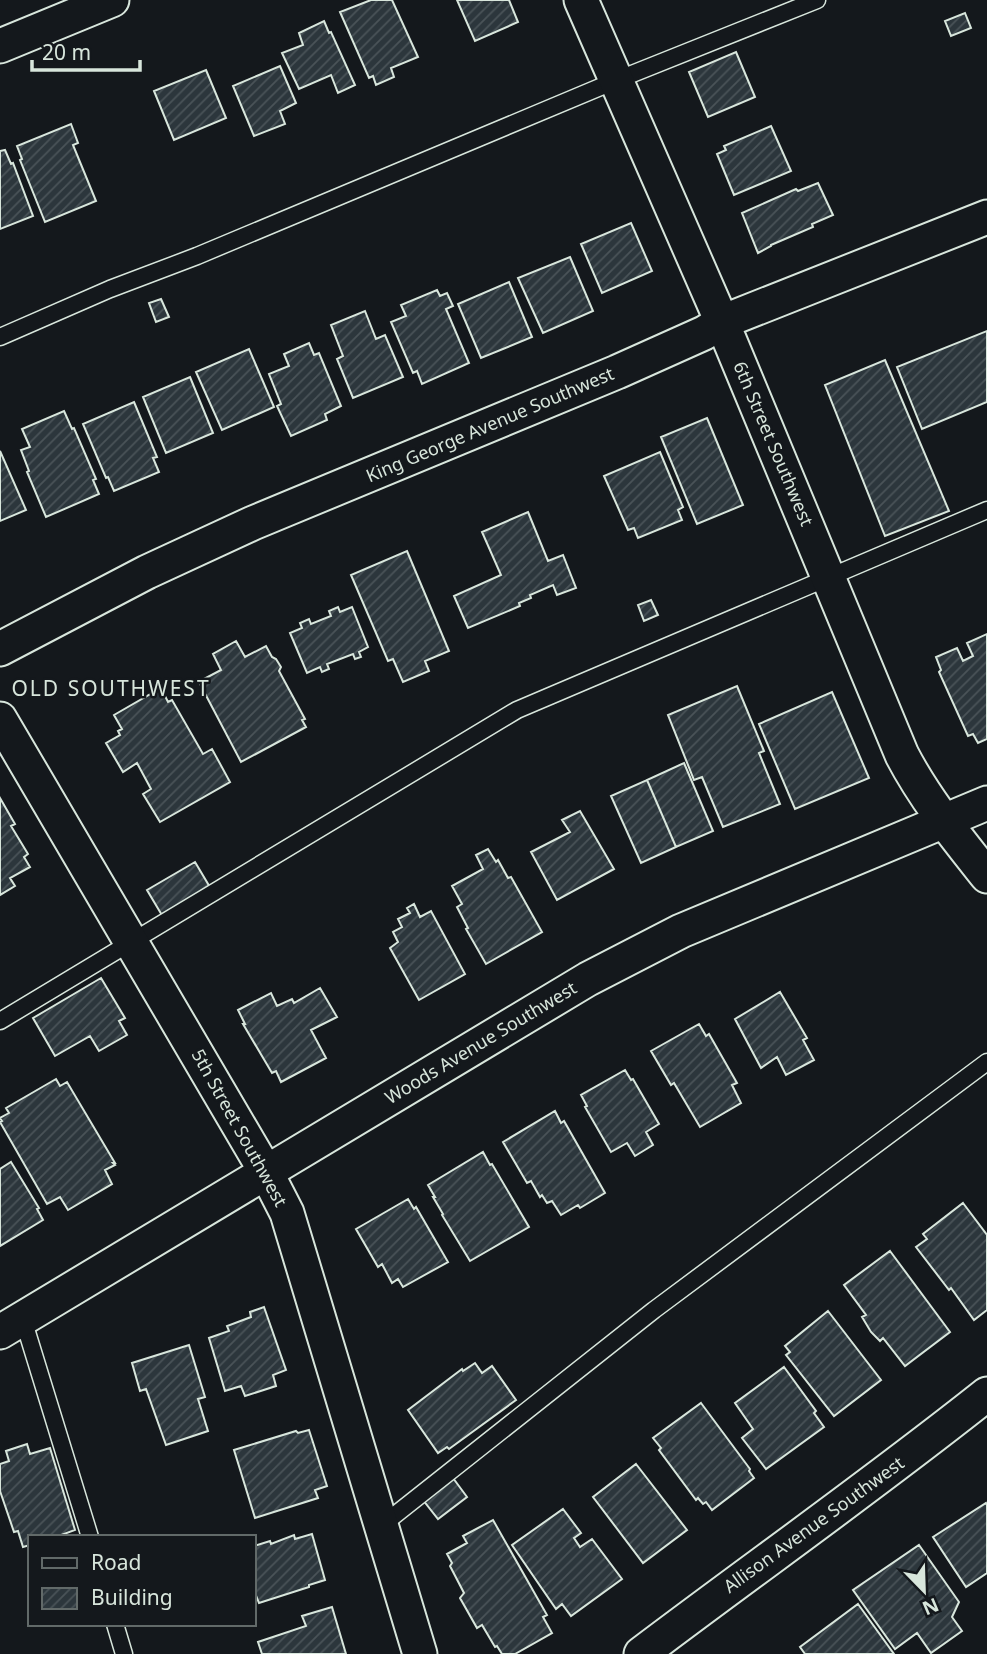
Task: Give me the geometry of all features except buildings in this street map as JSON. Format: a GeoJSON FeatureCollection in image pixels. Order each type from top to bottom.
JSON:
{"type":"FeatureCollection","features":[{"type":"Feature","properties":{"kind":"street"},"geometry":{"type":"LineString","coordinates":[[0,46],[112,0]]}},
{"type":"Feature","properties":{"kind":"street","name":"6th Street Southwest"},"geometry":{"type":"LineString","coordinates":[[581,0],[722,322],[902,755],[916,782],[987,876]]}},
{"type":"Feature","properties":{"kind":"street","name":"King George Avenue Southwest"},"geometry":{"type":"LineString","coordinates":[[0,649],[147,572],[253,523],[617,372],[722,322],[987,217]]}},
{"type":"Feature","properties":{"kind":"street","name":"5th Street Southwest"},"geometry":{"type":"LineString","coordinates":[[0,719],[132,941],[287,1213],[420,1654]]}},
{"type":"Feature","properties":{"kind":"street","name":"Woods Avenue Southwest"},"geometry":{"type":"LineString","coordinates":[[12,1325],[588,979],[681,931],[987,803]]}},
{"type":"Feature","properties":{"kind":"street","name":"Allison Avenue Southwest"},"geometry":{"type":"LineString","coordinates":[[641,1654],[930,1440],[987,1394]]}},
{"type":"Feature","properties":{"kind":"lane"},"geometry":{"type":"LineString","coordinates":[[0,337],[110,289],[197,256],[617,80],[817,0]]}},
{"type":"Feature","properties":{"kind":"lane"},"geometry":{"type":"LineString","coordinates":[[0,1021],[517,710],[987,510]]}},
{"type":"Feature","properties":{"kind":"lane"},"geometry":{"type":"LineString","coordinates":[[381,1526],[654,1310],[987,1062]]}},
{"type":"Feature","properties":{"kind":"lane"},"geometry":{"type":"LineString","coordinates":[[12,1325],[89,1535]]}},
{"type":"Feature","properties":{"kind":"lane"},"geometry":{"type":"LineString","coordinates":[[117,1626],[124,1654]]}},
{"type":"Feature","properties":{"kind":"district","name":"OLD SOUTHWEST"},"geometry":{"type":"Point","coordinates":[111,689]}}]}
